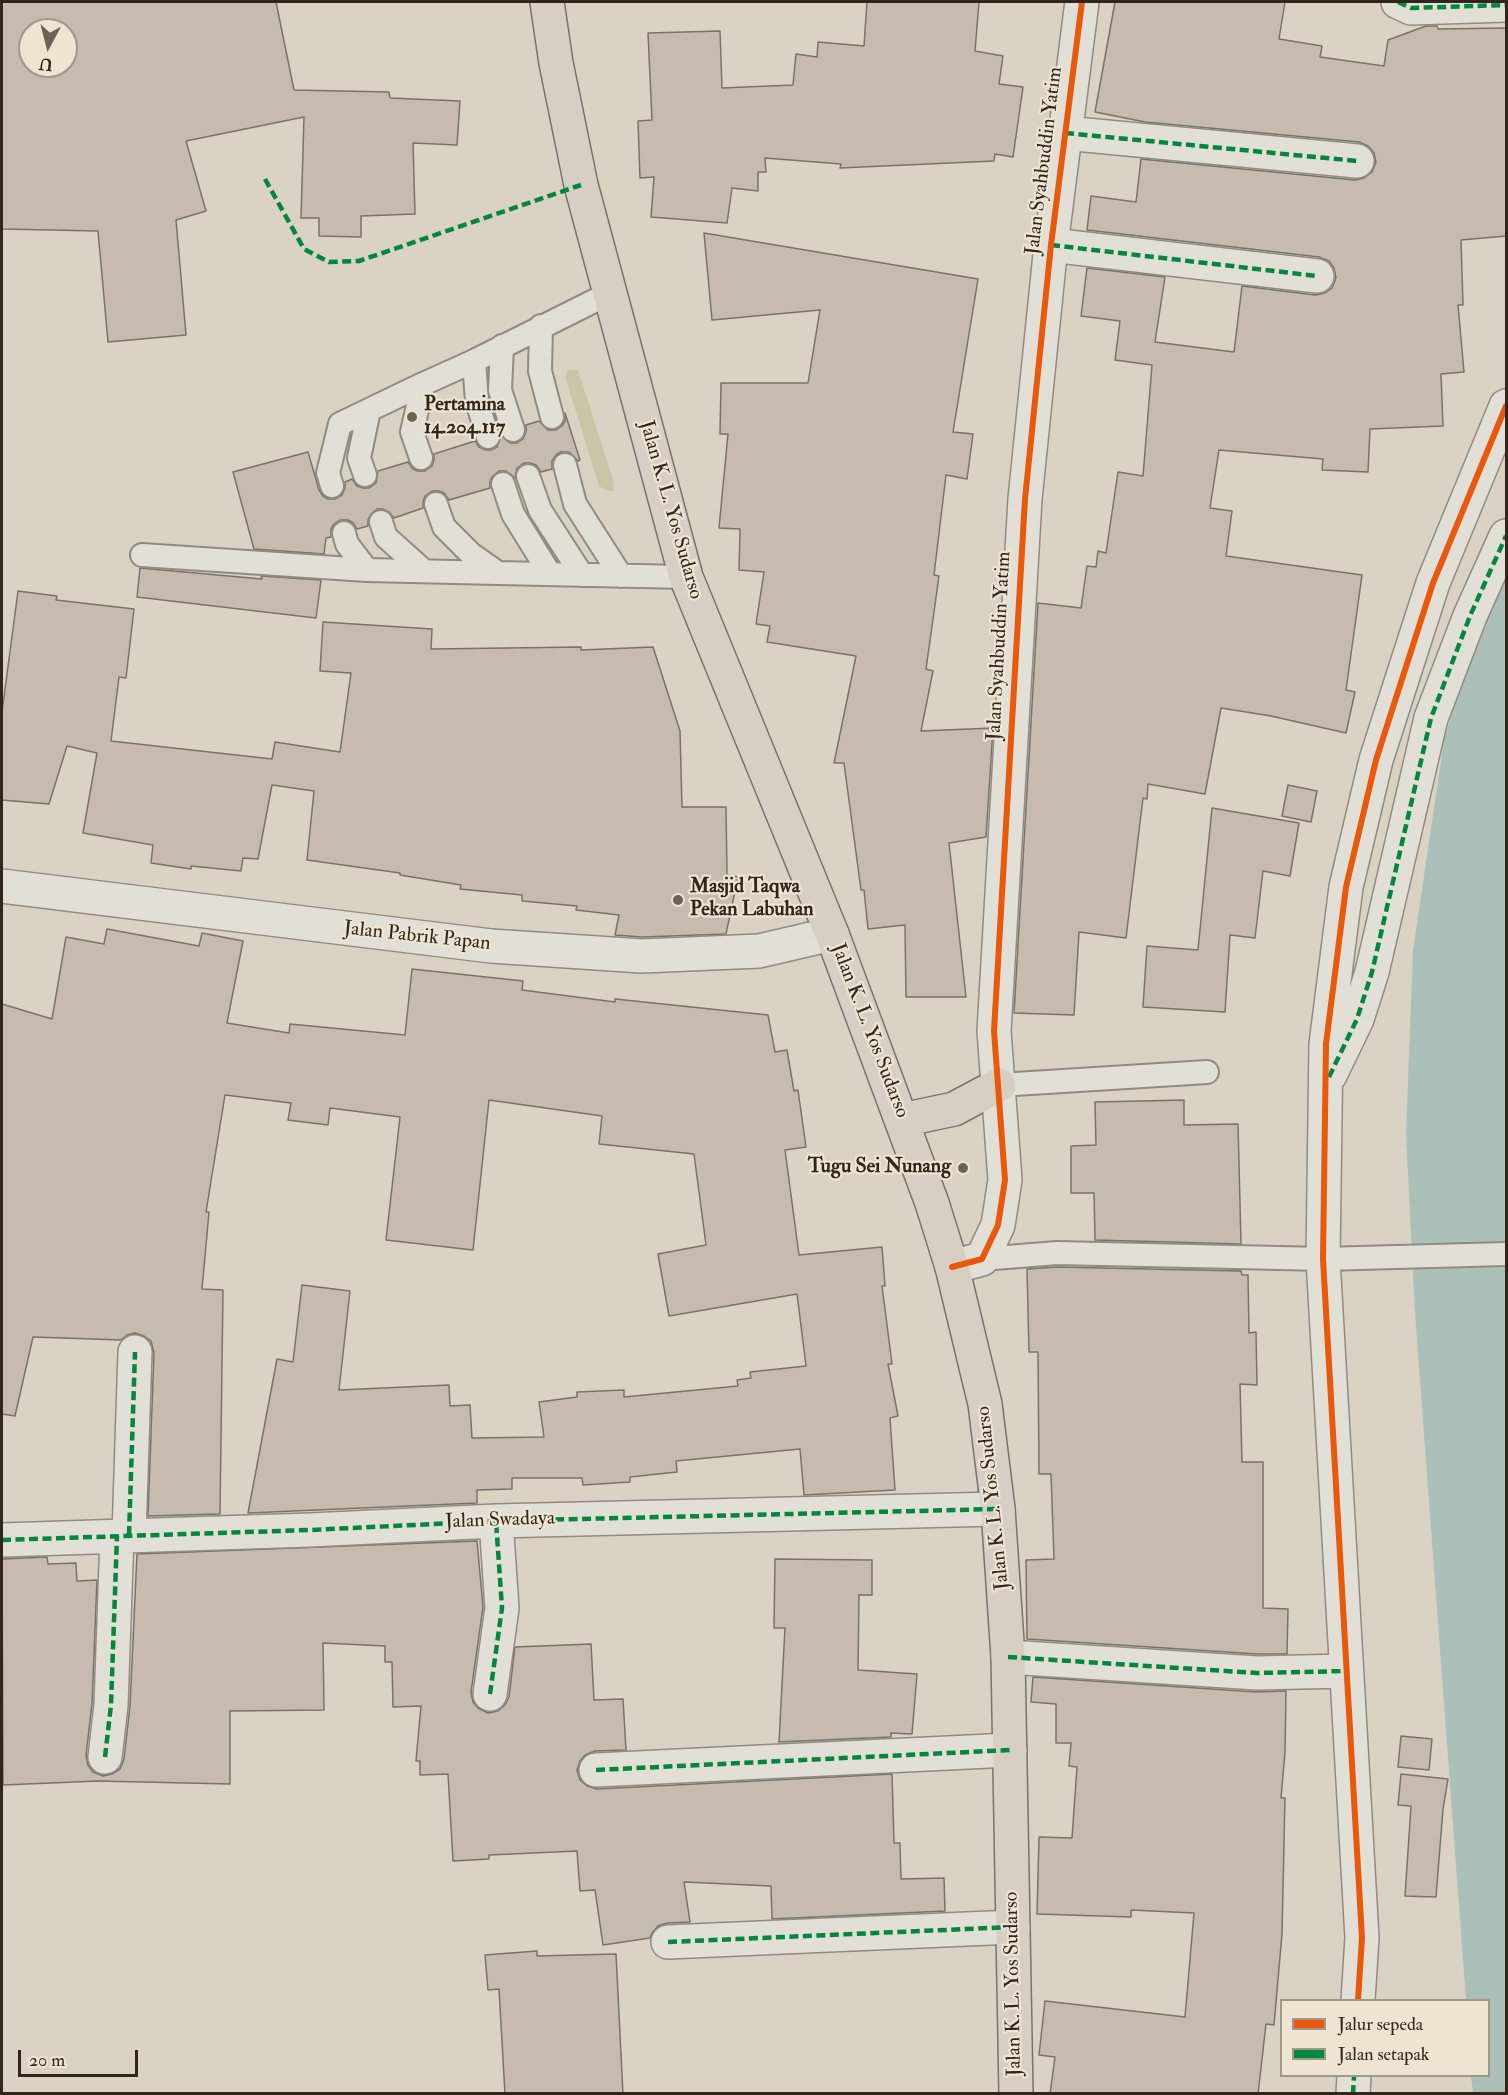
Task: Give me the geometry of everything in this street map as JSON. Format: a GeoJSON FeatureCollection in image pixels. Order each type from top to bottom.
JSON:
{"type":"FeatureCollection","features":[{"type":"Feature","properties":{"kind":"highway","name":"Jalan K. L. Yos Sudarso"},"geometry":{"type":"LineString","coordinates":[[547,2],[556,63],[574,152],[686,577],[832,934],[932,1203],[967,1263],[998,1509],[1008,1658],[1016,2094]]}},
{"type":"Feature","properties":{"kind":"highway"},"geometry":{"type":"LineString","coordinates":[[902,1120],[954,1109],[999,1085]]}},
{"type":"Feature","properties":{"kind":"street","name":"Jalan Syahbuddin Yatim"},"geometry":{"type":"LineString","coordinates":[[967,1263],[998,1226],[1005,1180],[994,1032],[1025,499],[1051,245],[1082,2]]}},
{"type":"Feature","properties":{"kind":"street"},"geometry":{"type":"LineString","coordinates":[[1398,2],[1411,8],[1506,5]]}},
{"type":"Feature","properties":{"kind":"street"},"geometry":{"type":"LineString","coordinates":[[1065,133],[1357,161]]}},
{"type":"Feature","properties":{"kind":"street"},"geometry":{"type":"LineString","coordinates":[[1051,245],[1317,276]]}},
{"type":"Feature","properties":{"kind":"street"},"geometry":{"type":"LineString","coordinates":[[1358,1999],[1362,1938],[1346,1671],[1338,1259],[1325,1085],[1326,1044],[1346,887],[1376,760],[1433,583],[1506,406]]}},
{"type":"Feature","properties":{"kind":"street"},"geometry":{"type":"LineString","coordinates":[[1325,1085],[1357,1019],[1372,972],[1431,718],[1470,616],[1506,536]]}},
{"type":"Feature","properties":{"kind":"street","name":"Jalan Pabrik Papan"},"geometry":{"type":"LineString","coordinates":[[2,886],[480,945],[642,956],[759,951],[832,934]]}},
{"type":"Feature","properties":{"kind":"street"},"geometry":{"type":"LineString","coordinates":[[105,1757],[111,1705],[135,1352]]}},
{"type":"Feature","properties":{"kind":"street","name":"Jalan Swadaya"},"geometry":{"type":"LineString","coordinates":[[2,1540],[310,1530],[496,1521],[998,1509]]}},
{"type":"Feature","properties":{"kind":"street"},"geometry":{"type":"LineString","coordinates":[[490,1694],[502,1608],[496,1521]]}},
{"type":"Feature","properties":{"kind":"street"},"geometry":{"type":"LineString","coordinates":[[1008,1658],[1257,1673],[1346,1671]]}},
{"type":"Feature","properties":{"kind":"street"},"geometry":{"type":"LineString","coordinates":[[596,1770],[1010,1750]]}},
{"type":"Feature","properties":{"kind":"street"},"geometry":{"type":"LineString","coordinates":[[668,1942],[1013,1927]]}},
{"type":"Feature","properties":{"kind":"street"},"geometry":{"type":"LineString","coordinates":[[1353,2094],[1354,2077]]}},
{"type":"Feature","properties":{"kind":"lane"},"geometry":{"type":"LineString","coordinates":[[332,486],[328,473],[340,424],[474,361],[610,293]]}},
{"type":"Feature","properties":{"kind":"lane"},"geometry":{"type":"LineString","coordinates":[[541,326],[540,371],[552,417]]}},
{"type":"Feature","properties":{"kind":"lane"},"geometry":{"type":"LineString","coordinates":[[502,346],[500,390],[513,429]]}},
{"type":"Feature","properties":{"kind":"lane"},"geometry":{"type":"LineString","coordinates":[[474,361],[477,402],[488,437]]}},
{"type":"Feature","properties":{"kind":"lane"},"geometry":{"type":"LineString","coordinates":[[421,458],[412,432],[423,384]]}},
{"type":"Feature","properties":{"kind":"lane"},"geometry":{"type":"LineString","coordinates":[[365,475],[359,458],[369,410]]}},
{"type":"Feature","properties":{"kind":"lane"},"geometry":{"type":"LineString","coordinates":[[565,465],[575,504],[621,576]]}},
{"type":"Feature","properties":{"kind":"lane"},"geometry":{"type":"LineString","coordinates":[[528,476],[540,510],[582,575]]}},
{"type":"Feature","properties":{"kind":"lane"},"geometry":{"type":"LineString","coordinates":[[503,484],[513,514],[550,574]]}},
{"type":"Feature","properties":{"kind":"lane"},"geometry":{"type":"LineString","coordinates":[[436,504],[444,526],[471,554],[498,573]]}},
{"type":"Feature","properties":{"kind":"lane"},"geometry":{"type":"LineString","coordinates":[[381,522],[386,537],[424,571]]}},
{"type":"Feature","properties":{"kind":"lane"},"geometry":{"type":"LineString","coordinates":[[344,533],[347,544],[367,570]]}},
{"type":"Feature","properties":{"kind":"lane"},"geometry":{"type":"LineString","coordinates":[[142,555],[367,570],[686,577]]}},
{"type":"Feature","properties":{"kind":"lane"},"geometry":{"type":"LineString","coordinates":[[999,1085],[1207,1072]]}},
{"type":"Feature","properties":{"kind":"lane"},"geometry":{"type":"LineString","coordinates":[[967,1263],[1057,1253],[1338,1259],[1506,1254]]}},
{"type":"Feature","properties":{"kind":"shaded area"},"geometry":{"type":"Polygon","coordinates":[[[567,370],[578,370],[614,483],[613,491],[599,486],[566,379],[567,370]]]}},
{"type":"Feature","properties":{"kind":"water"},"geometry":{"type":"Polygon","coordinates":[[[1506,563],[1506,2093],[1473,2093],[1471,2077],[1490,2077],[1490,1999],[1466,1999],[1415,1313],[1406,1133],[1413,951],[1444,740],[1480,617],[1506,563]]]}},
{"type":"Feature","properties":{"kind":"building"},"geometry":{"type":"Polygon","coordinates":[[[2,2],[276,2],[294,90],[389,92],[390,98],[460,101],[457,145],[413,143],[415,214],[361,216],[361,237],[319,236],[319,218],[301,218],[304,117],[186,141],[206,211],[176,220],[186,335],[108,342],[98,231],[2,229],[2,2]]]}},
{"type":"Feature","properties":{"kind":"building"},"geometry":{"type":"Polygon","coordinates":[[[867,2],[979,2],[975,51],[1003,56],[999,84],[1023,87],[1013,157],[995,154],[994,161],[840,168],[841,164],[765,158],[766,172],[758,172],[758,191],[732,188],[727,223],[651,217],[654,177],[640,178],[638,121],[652,120],[648,33],[720,31],[722,88],[793,85],[796,54],[817,57],[818,42],[864,46],[867,2]]]}},
{"type":"Feature","properties":{"kind":"building"},"geometry":{"type":"Polygon","coordinates":[[[1115,2],[1285,2],[1279,39],[1322,46],[1320,57],[1384,66],[1388,40],[1426,26],[1437,26],[1438,29],[1506,28],[1506,236],[1461,240],[1463,305],[1458,305],[1464,372],[1441,374],[1443,426],[1370,429],[1368,472],[1322,470],[1323,459],[1219,450],[1210,508],[1232,511],[1226,556],[1362,575],[1346,690],[1355,692],[1346,733],[1271,716],[1221,708],[1205,794],[1148,784],[1147,799],[1143,798],[1126,938],[1079,932],[1074,1015],[1014,1013],[1038,603],[1081,608],[1087,566],[1096,567],[1098,551],[1106,553],[1118,472],[1143,476],[1152,365],[1115,360],[1120,321],[1081,316],[1087,268],[1165,277],[1155,342],[1234,352],[1242,286],[1315,295],[1325,293],[1332,288],[1336,278],[1334,268],[1329,261],[1319,257],[1087,230],[1091,196],[1136,202],[1141,159],[1355,180],[1364,178],[1372,172],[1376,162],[1374,153],[1368,146],[1359,142],[1145,122],[1095,112],[1115,2]]]}},
{"type":"Feature","properties":{"kind":"building"},"geometry":{"type":"Polygon","coordinates":[[[704,233],[978,279],[953,432],[973,434],[967,479],[946,475],[934,575],[939,576],[926,669],[933,671],[921,731],[993,728],[986,837],[949,843],[966,997],[906,997],[905,925],[868,929],[844,763],[834,763],[856,656],[767,642],[770,626],[756,624],[764,572],[739,570],[740,529],[719,528],[728,434],[720,434],[721,383],[808,383],[820,310],[712,320],[704,233]]]}},
{"type":"Feature","properties":{"kind":"building"},"geometry":{"type":"Polygon","coordinates":[[[565,413],[580,460],[578,461],[569,452],[561,452],[552,461],[552,469],[541,472],[536,465],[524,463],[517,468],[515,478],[506,471],[499,471],[490,481],[490,488],[449,500],[444,493],[432,491],[425,496],[423,508],[394,518],[389,512],[377,509],[371,514],[368,526],[357,529],[348,520],[340,520],[331,529],[331,537],[326,538],[324,554],[254,549],[233,472],[308,452],[319,490],[328,499],[335,499],[342,495],[345,482],[352,479],[357,486],[369,488],[376,483],[378,471],[408,462],[413,469],[425,471],[432,466],[434,454],[475,441],[479,447],[486,450],[497,447],[501,436],[510,443],[517,443],[523,439],[526,425],[539,421],[548,430],[556,430],[565,421],[565,413]]]}},
{"type":"Feature","properties":{"kind":"building"},"geometry":{"type":"Polygon","coordinates":[[[140,568],[262,579],[261,576],[321,580],[316,618],[137,597],[140,568]]]}},
{"type":"Feature","properties":{"kind":"building"},"geometry":{"type":"Polygon","coordinates":[[[18,591],[57,596],[56,600],[134,609],[126,678],[119,677],[111,741],[272,759],[275,742],[340,752],[351,673],[320,671],[323,622],[432,629],[431,649],[581,647],[581,650],[653,647],[680,731],[682,807],[726,807],[727,875],[738,877],[726,934],[642,937],[615,935],[619,915],[576,910],[577,906],[522,901],[522,895],[460,889],[461,885],[400,875],[400,873],[307,860],[314,791],[272,785],[258,859],[243,858],[241,871],[191,866],[191,869],[151,863],[153,845],[83,833],[97,753],[67,746],[49,804],[2,800],[2,712],[18,591]]]}},
{"type":"Feature","properties":{"kind":"building"},"geometry":{"type":"Polygon","coordinates":[[[1288,785],[1317,791],[1311,822],[1282,816],[1288,785]]]}},
{"type":"Feature","properties":{"kind":"building"},"geometry":{"type":"Polygon","coordinates":[[[1212,808],[1299,823],[1290,876],[1263,871],[1255,938],[1230,935],[1225,1012],[1143,1007],[1147,946],[1198,950],[1212,808]]]}},
{"type":"Feature","properties":{"kind":"building"},"geometry":{"type":"Polygon","coordinates":[[[107,929],[199,946],[202,933],[243,941],[227,1023],[289,1033],[290,1024],[405,1035],[412,969],[523,981],[522,990],[615,1002],[615,999],[768,1015],[775,1052],[787,1050],[794,1091],[798,1090],[806,1147],[785,1150],[799,1255],[882,1247],[885,1286],[882,1286],[892,1364],[888,1364],[898,1416],[890,1418],[895,1490],[804,1495],[800,1449],[676,1461],[677,1472],[630,1477],[630,1482],[583,1485],[582,1478],[512,1478],[512,1489],[477,1490],[477,1503],[248,1513],[277,1359],[293,1362],[302,1285],[350,1291],[339,1390],[449,1385],[450,1406],[470,1405],[472,1438],[544,1437],[539,1402],[577,1397],[577,1392],[624,1390],[624,1397],[738,1386],[737,1380],[751,1378],[750,1372],[806,1366],[797,1294],[669,1316],[658,1254],[706,1245],[694,1154],[599,1144],[602,1116],[489,1100],[473,1250],[386,1240],[400,1117],[330,1108],[328,1125],[288,1120],[291,1103],[225,1095],[206,1212],[209,1212],[202,1289],[223,1290],[220,1514],[148,1516],[154,1353],[151,1341],[144,1336],[135,1333],[121,1340],[33,1337],[15,1416],[2,1414],[2,1004],[52,1019],[66,937],[104,944],[107,929]]]}},
{"type":"Feature","properties":{"kind":"building"},"geometry":{"type":"Polygon","coordinates":[[[1184,1100],[1184,1125],[1238,1124],[1241,1244],[1095,1240],[1094,1193],[1071,1193],[1071,1146],[1096,1145],[1095,1102],[1184,1100]]]}},
{"type":"Feature","properties":{"kind":"building"},"geometry":{"type":"Polygon","coordinates":[[[1057,1267],[1241,1271],[1242,1275],[1248,1275],[1249,1333],[1256,1332],[1257,1385],[1240,1384],[1242,1462],[1263,1462],[1263,1608],[1288,1609],[1287,1654],[1027,1639],[1026,1560],[1054,1559],[1051,1474],[1039,1474],[1038,1352],[1029,1352],[1027,1269],[1057,1267]]]}},
{"type":"Feature","properties":{"kind":"building"},"geometry":{"type":"Polygon","coordinates":[[[477,1541],[483,1607],[471,1692],[473,1702],[478,1708],[488,1713],[498,1711],[505,1705],[509,1697],[515,1647],[591,1644],[594,1700],[623,1699],[626,1750],[595,1751],[585,1755],[577,1770],[580,1780],[587,1786],[597,1789],[892,1774],[894,1843],[900,1843],[901,1879],[944,1878],[945,1911],[772,1919],[771,1886],[684,1882],[690,1922],[667,1923],[658,1926],[650,1938],[603,1945],[595,1890],[580,1891],[577,1851],[489,1855],[489,1859],[453,1861],[448,1774],[420,1775],[420,1761],[416,1761],[421,1706],[393,1707],[392,1662],[385,1662],[385,1646],[323,1643],[324,1710],[230,1711],[230,1784],[98,1781],[3,1785],[2,1559],[47,1557],[48,1564],[76,1563],[77,1581],[97,1580],[92,1704],[86,1755],[88,1765],[93,1772],[103,1776],[120,1769],[124,1759],[130,1706],[137,1554],[477,1541]]]}},
{"type":"Feature","properties":{"kind":"building"},"geometry":{"type":"Polygon","coordinates":[[[775,1559],[872,1560],[872,1595],[859,1595],[858,1670],[917,1674],[912,1734],[891,1733],[891,1737],[779,1742],[785,1628],[774,1628],[775,1559]]]}},
{"type":"Feature","properties":{"kind":"building"},"geometry":{"type":"Polygon","coordinates":[[[1033,1677],[1256,1692],[1286,1691],[1285,1752],[1281,1798],[1285,1798],[1282,1934],[1274,2025],[1266,2024],[1258,2094],[1050,2094],[1055,2057],[1039,2055],[1045,2001],[1185,2017],[1194,1913],[1131,1910],[1131,1917],[1037,1914],[1039,1837],[1072,1838],[1077,1767],[1069,1766],[1071,1743],[1056,1743],[1056,1704],[1031,1702],[1033,1677]]]}},
{"type":"Feature","properties":{"kind":"building"},"geometry":{"type":"Polygon","coordinates":[[[1401,1736],[1432,1739],[1429,1770],[1398,1767],[1401,1736]]]}},
{"type":"Feature","properties":{"kind":"building"},"geometry":{"type":"Polygon","coordinates":[[[1401,1774],[1448,1779],[1443,1809],[1436,1897],[1405,1896],[1411,1806],[1398,1805],[1401,1774]]]}},
{"type":"Feature","properties":{"kind":"building"},"geometry":{"type":"Polygon","coordinates":[[[537,1951],[537,1956],[616,1954],[623,2094],[505,2094],[499,1989],[488,1990],[485,1955],[537,1951]]]}},
{"type":"Feature","properties":{"kind":"marked path"},"geometry":{"type":"LineString","coordinates":[[1398,2],[1411,8],[1506,5]]}},
{"type":"Feature","properties":{"kind":"marked path"},"geometry":{"type":"LineString","coordinates":[[1065,133],[1357,161]]}},
{"type":"Feature","properties":{"kind":"marked path"},"geometry":{"type":"LineString","coordinates":[[265,179],[304,249],[329,262],[359,261],[581,185]]}},
{"type":"Feature","properties":{"kind":"marked path"},"geometry":{"type":"LineString","coordinates":[[1051,245],[1317,276]]}},
{"type":"Feature","properties":{"kind":"marked path"},"geometry":{"type":"LineString","coordinates":[[1329,1077],[1357,1019],[1372,972],[1431,718],[1470,616],[1506,536]]}},
{"type":"Feature","properties":{"kind":"marked path"},"geometry":{"type":"LineString","coordinates":[[129,1535],[135,1352]]}},
{"type":"Feature","properties":{"kind":"marked path"},"geometry":{"type":"LineString","coordinates":[[2,1540],[310,1530],[496,1521],[998,1509]]}},
{"type":"Feature","properties":{"kind":"marked path"},"geometry":{"type":"LineString","coordinates":[[490,1694],[502,1608],[496,1521]]}},
{"type":"Feature","properties":{"kind":"marked path"},"geometry":{"type":"LineString","coordinates":[[105,1757],[111,1705],[117,1536]]}},
{"type":"Feature","properties":{"kind":"marked path"},"geometry":{"type":"LineString","coordinates":[[1008,1657],[1257,1673],[1346,1671]]}},
{"type":"Feature","properties":{"kind":"marked path"},"geometry":{"type":"LineString","coordinates":[[596,1770],[1010,1750]]}},
{"type":"Feature","properties":{"kind":"marked path"},"geometry":{"type":"LineString","coordinates":[[668,1942],[1013,1927]]}},
{"type":"Feature","properties":{"kind":"marked path"},"geometry":{"type":"LineString","coordinates":[[1353,2094],[1354,2077]]}},
{"type":"Feature","properties":{"kind":"cycle path"},"geometry":{"type":"LineString","coordinates":[[952,1267],[982,1259],[998,1225],[1005,1180],[994,1031],[1025,499],[1051,245],[1082,2]]}},
{"type":"Feature","properties":{"kind":"cycle path"},"geometry":{"type":"LineString","coordinates":[[1358,1999],[1362,1938],[1323,1259],[1326,1044],[1346,887],[1376,760],[1433,583],[1506,406]]}},
{"type":"Feature","properties":{"kind":"place","name":"Pertamina 14.204.117"},"geometry":{"type":"Point","coordinates":[412,417]}},
{"type":"Feature","properties":{"kind":"place","name":"Masjid Taqwa Pekan Labuhan"},"geometry":{"type":"Point","coordinates":[678,900]}},
{"type":"Feature","properties":{"kind":"place","name":"Tugu Sei Nunang"},"geometry":{"type":"Point","coordinates":[963,1168]}}]}
